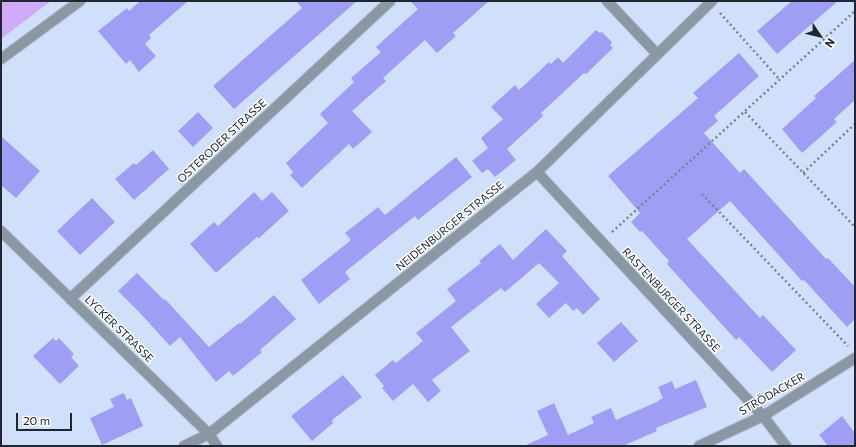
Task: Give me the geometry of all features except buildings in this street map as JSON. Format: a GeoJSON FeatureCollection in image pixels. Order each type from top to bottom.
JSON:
{"type":"FeatureCollection","features":[{"type":"Feature","properties":{"kind":"street"},"geometry":{"type":"LineString","coordinates":[[1,59],[80,1]]}},
{"type":"Feature","properties":{"kind":"street","name":"OSTERODER STRASSE"},"geometry":{"type":"LineString","coordinates":[[70,299],[390,1]]}},
{"type":"Feature","properties":{"kind":"street"},"geometry":{"type":"LineString","coordinates":[[607,1],[657,54]]}},
{"type":"Feature","properties":{"kind":"street","name":"NEIDENBURGER STRASSE"},"geometry":{"type":"LineString","coordinates":[[184,446],[209,434],[537,172],[711,2]]}},
{"type":"Feature","properties":{"kind":"street","name":"RASTENBURGER STRASSE"},"geometry":{"type":"LineString","coordinates":[[537,172],[763,416],[786,446]]}},
{"type":"Feature","properties":{"kind":"street","name":"LYCKER STRASSE"},"geometry":{"type":"LineString","coordinates":[[1,231],[209,434],[217,446]]}},
{"type":"Feature","properties":{"kind":"street","name":"STRÖDACKER"},"geometry":{"type":"LineString","coordinates":[[699,446],[763,416],[855,358]]}},
{"type":"Feature","properties":{"kind":"path"},"geometry":{"type":"LineString","coordinates":[[711,2],[780,80]]}},
{"type":"Feature","properties":{"kind":"path"},"geometry":{"type":"LineString","coordinates":[[602,242],[855,11]]}},
{"type":"Feature","properties":{"kind":"path"},"geometry":{"type":"LineString","coordinates":[[745,112],[855,227]]}},
{"type":"Feature","properties":{"kind":"path"},"geometry":{"type":"LineString","coordinates":[[803,173],[855,124]]}},
{"type":"Feature","properties":{"kind":"path"},"geometry":{"type":"LineString","coordinates":[[702,194],[850,348]]}},
{"type":"Feature","properties":{"kind":"shaded area"},"geometry":{"type":"Polygon","coordinates":[[[1,1],[51,1],[1,39],[1,1]]]}}]}
